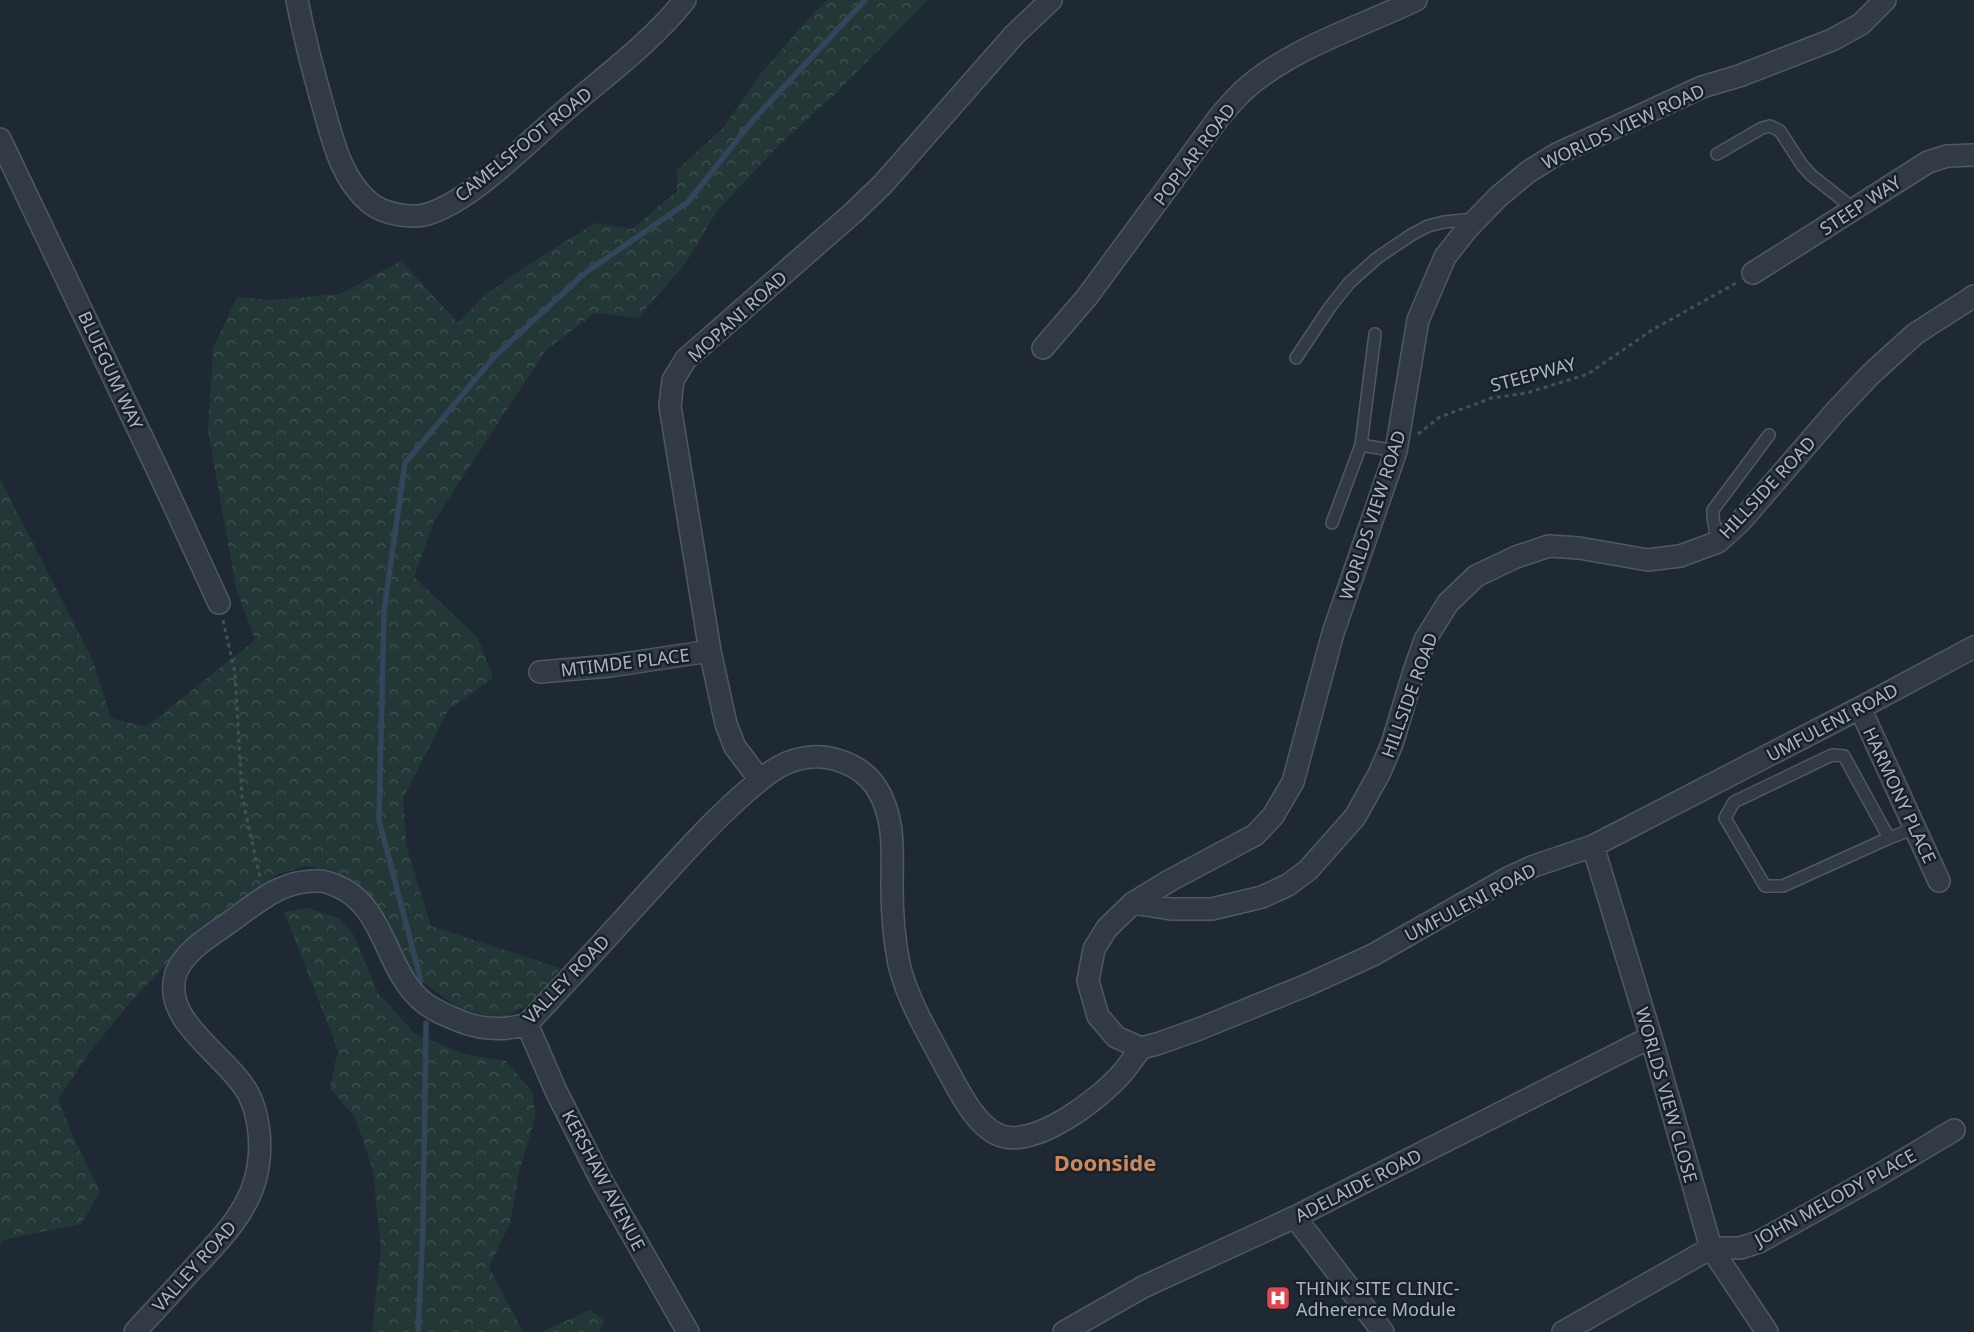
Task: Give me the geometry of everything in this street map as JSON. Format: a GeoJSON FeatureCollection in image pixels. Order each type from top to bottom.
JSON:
{"type":"FeatureCollection","features":[{"type":"Feature","properties":{"kind":"street","name":"CAMELSFOOT ROAD"},"geometry":{"type":"LineString","coordinates":[[297,0],[310,63],[338,156],[351,183],[371,204],[400,216],[426,214],[448,205],[479,184],[647,40],[685,0]]}},
{"type":"Feature","properties":{"kind":"street","name":"MOPANI ROAD"},"geometry":{"type":"LineString","coordinates":[[760,780],[735,747],[726,724],[710,651],[670,406],[674,380],[686,359],[854,212],[883,184],[1015,34],[1051,0]]}},
{"type":"Feature","properties":{"kind":"street","name":"POPLAR ROAD"},"geometry":{"type":"LineString","coordinates":[[1043,348],[1087,297],[1220,116],[1243,91],[1270,70],[1305,50],[1416,0]]}},
{"type":"Feature","properties":{"kind":"street","name":"WORLDS VIEW ROAD"},"geometry":{"type":"LineString","coordinates":[[1141,1048],[1116,1037],[1098,1016],[1088,981],[1094,949],[1106,928],[1133,903],[1170,880],[1223,854],[1255,835],[1274,816],[1293,782],[1333,633],[1396,451],[1418,320],[1445,258],[1498,197],[1528,172],[1557,154],[1702,88],[1740,76],[1832,40],[1861,24],[1885,0]]}},
{"type":"Feature","properties":{"kind":"street","name":"BLUEGUM WAY"},"geometry":{"type":"LineString","coordinates":[[0,139],[160,474],[219,603]]}},
{"type":"Feature","properties":{"kind":"street","name":"STEEP WAY"},"geometry":{"type":"LineString","coordinates":[[1753,273],[1928,162],[1947,156],[1974,154]]}},
{"type":"Feature","properties":{"kind":"street","name":"HILLSIDE ROAD"},"geometry":{"type":"LineString","coordinates":[[1133,903],[1171,909],[1212,910],[1262,897],[1288,885],[1308,870],[1355,817],[1379,774],[1392,744],[1425,640],[1448,604],[1476,576],[1516,557],[1549,546],[1579,548],[1648,560],[1680,556],[1718,542],[1741,521],[1835,412],[1871,374],[1915,334],[1974,296]]}},
{"type":"Feature","properties":{"kind":"street","name":"UMFULENI ROAD"},"geometry":{"type":"LineString","coordinates":[[1141,1048],[1190,1032],[1307,985],[1373,955],[1508,878],[1534,866],[1593,846],[1974,647]]}},
{"type":"Feature","properties":{"kind":"street","name":"MTIMDE PLACE"},"geometry":{"type":"LineString","coordinates":[[540,672],[610,666],[710,651]]}},
{"type":"Feature","properties":{"kind":"street","name":"HARMONY PLACE"},"geometry":{"type":"LineString","coordinates":[[1860,708],[1939,881]]}},
{"type":"Feature","properties":{"kind":"street","name":"VALLEY ROAD"},"geometry":{"type":"LineString","coordinates":[[135,1332],[237,1218],[250,1194],[258,1167],[259,1137],[256,1114],[248,1094],[233,1072],[187,1025],[177,1010],[173,988],[176,971],[201,942],[281,887],[302,880],[324,881],[342,888],[358,899],[371,916],[404,980],[420,999],[444,1015],[473,1026],[498,1030],[515,1028],[527,1024],[718,816],[760,780],[779,767],[799,759],[824,758],[845,762],[864,773],[876,788],[887,811],[893,837],[894,930],[900,966],[912,1002],[963,1098],[982,1123],[998,1135],[1014,1138],[1030,1136],[1056,1124],[1102,1092],[1122,1073],[1141,1048]]}},
{"type":"Feature","properties":{"kind":"street","name":"WORLDS VIEW CLOSE"},"geometry":{"type":"LineString","coordinates":[[1593,846],[1651,1037],[1711,1248],[1767,1332]]}},
{"type":"Feature","properties":{"kind":"street","name":"KERSHAW AVENUE"},"geometry":{"type":"LineString","coordinates":[[527,1024],[556,1091],[600,1178],[688,1332]]}},
{"type":"Feature","properties":{"kind":"street","name":"ADELAIDE ROAD"},"geometry":{"type":"LineString","coordinates":[[1064,1332],[1143,1287],[1296,1217],[1651,1037]]}},
{"type":"Feature","properties":{"kind":"street","name":"JOHN MELODY PLACE"},"geometry":{"type":"LineString","coordinates":[[1711,1248],[1740,1248],[1759,1242],[1880,1175],[1954,1130]]}},
{"type":"Feature","properties":{"kind":"street"},"geometry":{"type":"LineString","coordinates":[[1296,1217],[1383,1332]]}},
{"type":"Feature","properties":{"kind":"street"},"geometry":{"type":"LineString","coordinates":[[1563,1332],[1711,1248]]}},
{"type":"Feature","properties":{"kind":"lane"},"geometry":{"type":"LineString","coordinates":[[1717,154],[1762,128],[1770,126],[1780,131],[1811,175],[1854,209]]}},
{"type":"Feature","properties":{"kind":"lane"},"geometry":{"type":"LineString","coordinates":[[1296,358],[1330,306],[1349,283],[1377,258],[1428,226],[1444,222],[1477,219]]}},
{"type":"Feature","properties":{"kind":"lane"},"geometry":{"type":"LineString","coordinates":[[1332,524],[1361,444],[1375,334]]}},
{"type":"Feature","properties":{"kind":"lane"},"geometry":{"type":"LineString","coordinates":[[1718,542],[1717,531],[1712,521],[1714,510],[1769,435]]}},
{"type":"Feature","properties":{"kind":"lane"},"geometry":{"type":"LineString","coordinates":[[1361,444],[1396,451]]}},
{"type":"Feature","properties":{"kind":"lane"},"geometry":{"type":"LineString","coordinates":[[1889,838],[1844,756],[1832,755],[1734,802],[1726,818],[1765,886],[1783,886],[1889,838],[1916,828]]}},
{"type":"Feature","properties":{"kind":"path","name":"STEEPWAY"},"geometry":{"type":"LineString","coordinates":[[1396,451],[1440,417],[1492,398],[1527,393],[1588,374],[1652,330],[1753,273]]}},
{"type":"Feature","properties":{"kind":"path"},"geometry":{"type":"LineString","coordinates":[[219,603],[235,673],[242,796],[264,898]]}},
{"type":"Feature","properties":{"kind":"green space"},"geometry":{"type":"Polygon","coordinates":[[[827,0],[928,0],[836,93],[776,148],[717,211],[685,264],[638,318],[595,313],[546,350],[434,521],[414,577],[478,638],[493,678],[449,709],[403,798],[406,845],[431,926],[560,968],[539,999],[501,1019],[460,1009],[412,974],[369,898],[353,882],[331,870],[306,866],[278,874],[180,950],[133,999],[89,1053],[58,1100],[100,1192],[81,1224],[3,1240],[0,1244],[0,479],[93,661],[111,718],[146,727],[255,640],[236,588],[208,430],[213,348],[237,297],[272,300],[340,294],[401,261],[458,323],[485,295],[595,223],[632,229],[677,191],[677,170],[722,129],[763,71],[827,0]]]}},
{"type":"Feature","properties":{"kind":"green space"},"geometry":{"type":"Polygon","coordinates":[[[307,908],[339,918],[353,934],[378,993],[414,1033],[464,1054],[506,1061],[533,1093],[535,1118],[519,1172],[510,1223],[489,1267],[523,1332],[372,1332],[381,1249],[373,1171],[356,1119],[330,1088],[338,1050],[284,912],[307,908]]]}},
{"type":"Feature","properties":{"kind":"green space"},"geometry":{"type":"Polygon","coordinates":[[[590,1310],[604,1320],[600,1332],[541,1332],[590,1310]]]}},
{"type":"Feature","properties":{"kind":"waterway"},"geometry":{"type":"LineString","coordinates":[[421,981],[379,820],[384,611],[405,463],[494,357],[585,273],[688,202],[753,120],[865,0]]}},
{"type":"Feature","properties":{"kind":"waterway"},"geometry":{"type":"LineString","coordinates":[[418,1332],[423,1230],[426,1023]]}},
{"type":"Feature","properties":{"kind":"place","name":"THINK SITE CLINIC- Adherence Module"},"geometry":{"type":"Point","coordinates":[1278,1298]}},
{"type":"Feature","properties":{"kind":"district","name":"Doonside"},"geometry":{"type":"Point","coordinates":[1105,1162]}}]}
